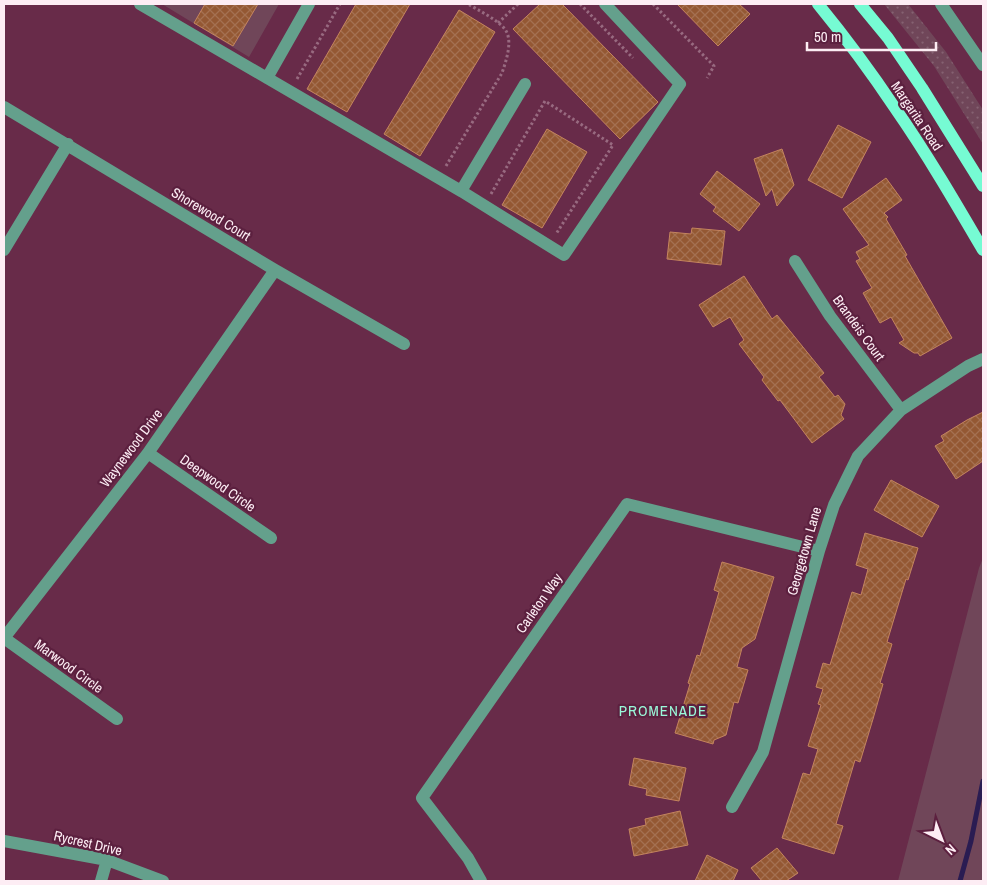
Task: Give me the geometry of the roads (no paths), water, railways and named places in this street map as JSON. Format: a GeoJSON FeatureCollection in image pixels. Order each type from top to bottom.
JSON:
{"type":"FeatureCollection","features":[{"type":"Feature","properties":{"kind":"main road","name":"Margarita Road"},"geometry":{"type":"LineString","coordinates":[[818,4],[846,39],[895,108],[983,250]]}},
{"type":"Feature","properties":{"kind":"main road","name":"Margarita Road"},"geometry":{"type":"LineString","coordinates":[[860,4],[888,38],[922,88],[983,186]]}},
{"type":"Feature","properties":{"kind":"street"},"geometry":{"type":"LineString","coordinates":[[140,4],[461,191],[564,255],[680,84],[605,4]]}},
{"type":"Feature","properties":{"kind":"street"},"geometry":{"type":"LineString","coordinates":[[267,78],[309,4]]}},
{"type":"Feature","properties":{"kind":"street"},"geometry":{"type":"LineString","coordinates":[[941,4],[983,65]]}},
{"type":"Feature","properties":{"kind":"street"},"geometry":{"type":"LineString","coordinates":[[461,191],[525,84]]}},
{"type":"Feature","properties":{"kind":"street","name":"Shorewood Court"},"geometry":{"type":"LineString","coordinates":[[4,107],[275,270],[404,344]]}},
{"type":"Feature","properties":{"kind":"street"},"geometry":{"type":"LineString","coordinates":[[4,250],[68,144]]}},
{"type":"Feature","properties":{"kind":"street","name":"Brandeis Court"},"geometry":{"type":"LineString","coordinates":[[795,261],[830,316],[902,410]]}},
{"type":"Feature","properties":{"kind":"street","name":"Waynewood Drive"},"geometry":{"type":"LineString","coordinates":[[4,638],[148,453],[275,270]]}},
{"type":"Feature","properties":{"kind":"street","name":"Georgetown Lane"},"geometry":{"type":"LineString","coordinates":[[732,807],[763,752],[834,504],[858,456],[902,410],[968,366],[983,359]]}},
{"type":"Feature","properties":{"kind":"street","name":"Deepwood Circle"},"geometry":{"type":"LineString","coordinates":[[148,453],[271,538]]}},
{"type":"Feature","properties":{"kind":"street","name":"Carleton Way"},"geometry":{"type":"LineString","coordinates":[[481,881],[468,858],[422,798],[627,504],[819,551]]}},
{"type":"Feature","properties":{"kind":"street","name":"Marwood Circle"},"geometry":{"type":"LineString","coordinates":[[4,638],[117,719]]}},
{"type":"Feature","properties":{"kind":"street","name":"Rycrest Drive"},"geometry":{"type":"LineString","coordinates":[[4,840],[107,860],[163,881]]}},
{"type":"Feature","properties":{"kind":"street"},"geometry":{"type":"LineString","coordinates":[[101,881],[107,860]]}},
{"type":"Feature","properties":{"kind":"waterway"},"geometry":{"type":"LineString","coordinates":[[960,881],[971,841],[983,781]]}},
{"type":"Feature","properties":{"kind":"district","name":"PROMENADE"},"geometry":{"type":"Point","coordinates":[663,711]}}]}
